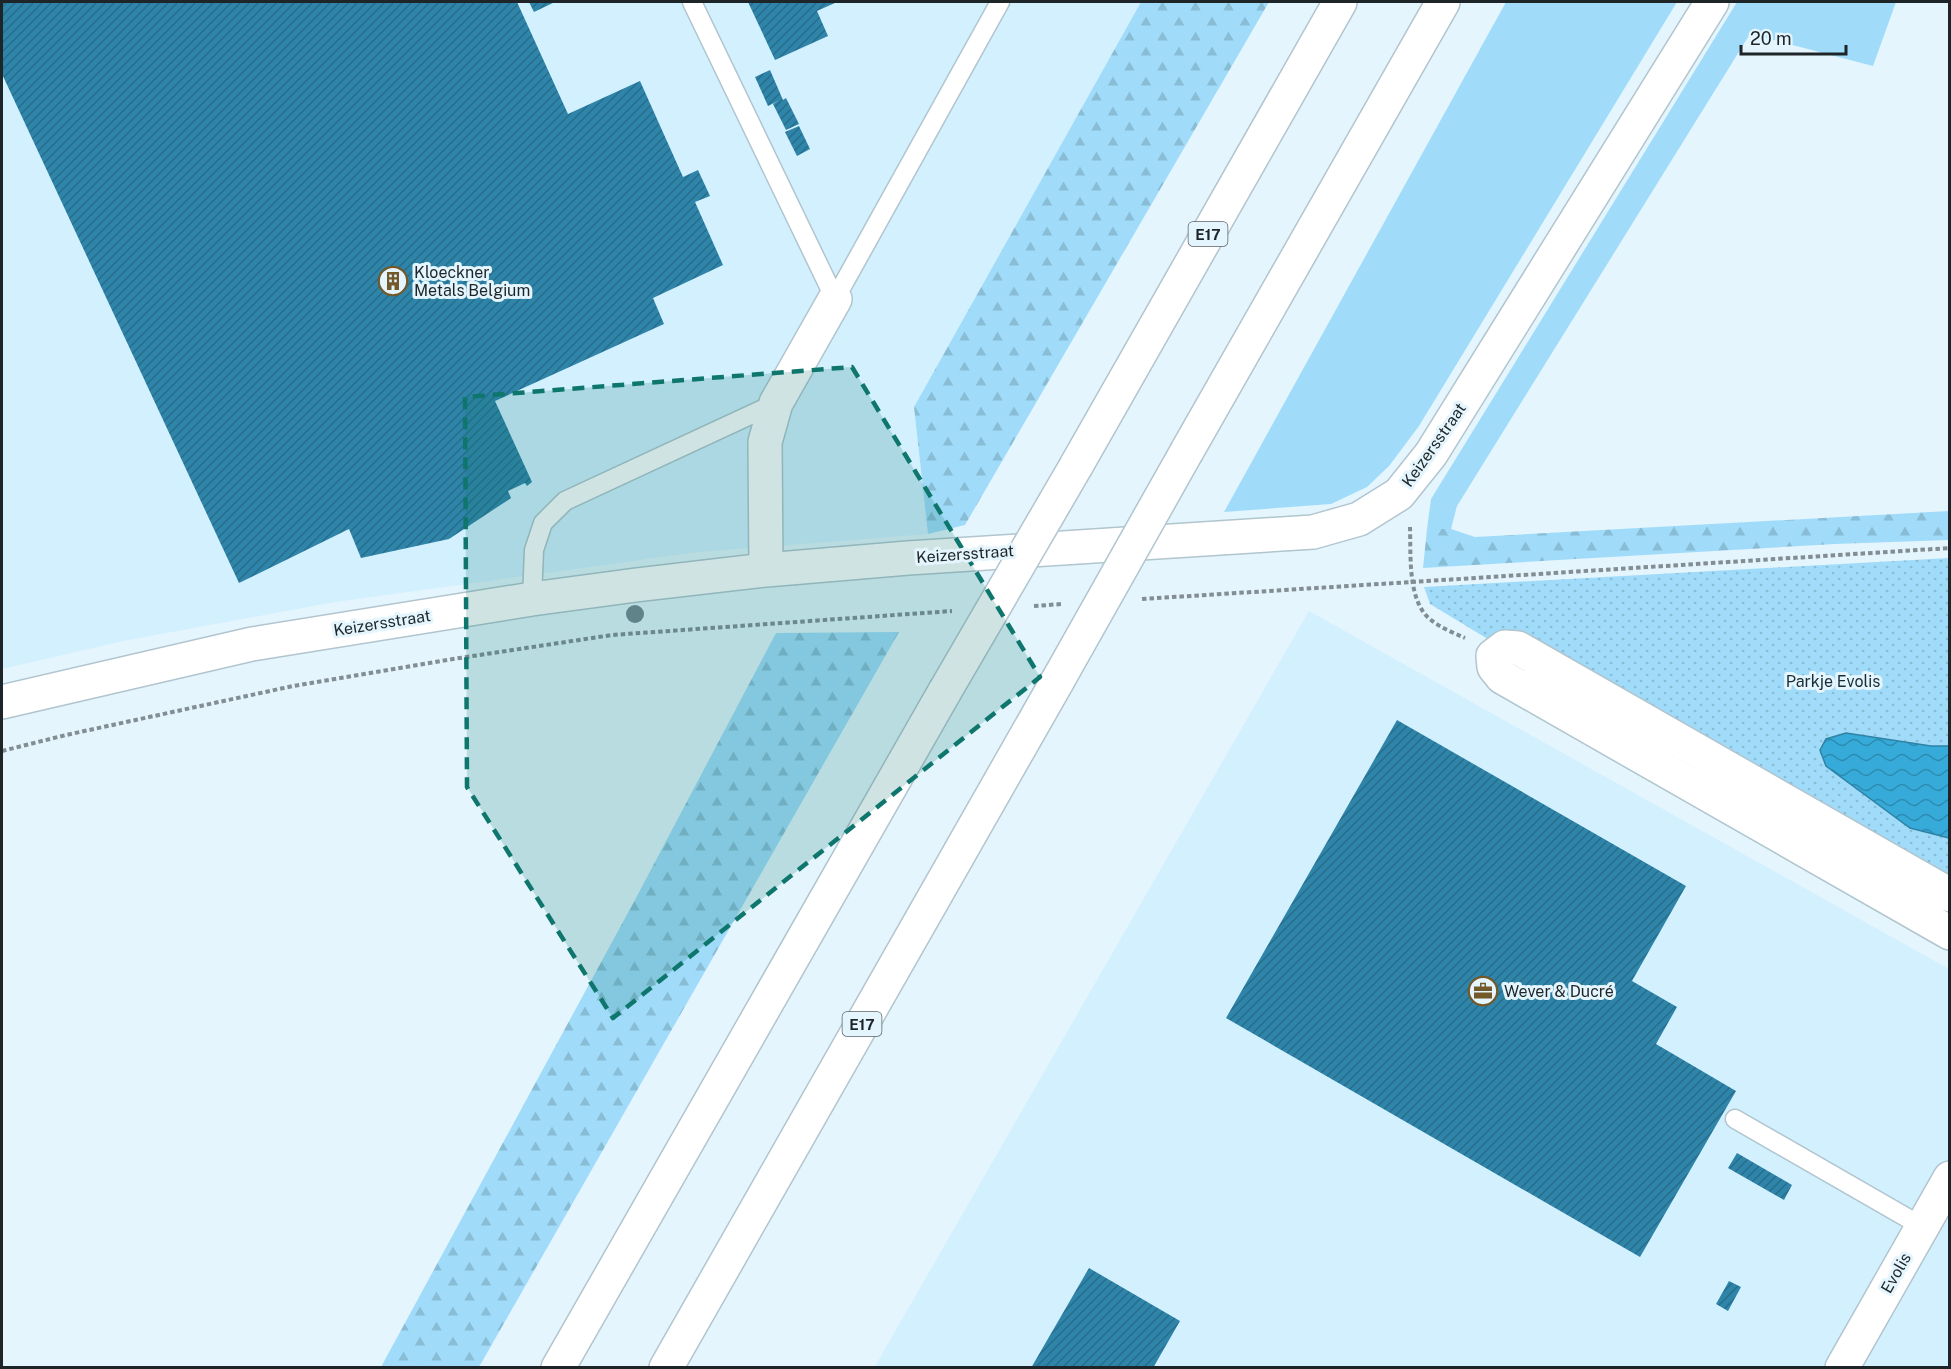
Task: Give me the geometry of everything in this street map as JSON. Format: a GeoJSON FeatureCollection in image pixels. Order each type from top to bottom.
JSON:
{"type":"FeatureCollection","features":[{"type":"Feature","properties":{"kind":"main road","name":"E17"},"geometry":{"type":"LineString","coordinates":[[558,1368],[1340,2]]}},
{"type":"Feature","properties":{"kind":"main road","name":"E17"},"geometry":{"type":"LineString","coordinates":[[666,1368],[1443,2]]}},
{"type":"Feature","properties":{"kind":"main road","name":"Keizersstraat"},"geometry":{"type":"LineString","coordinates":[[2,702],[252,644],[532,599],[766,570],[908,558],[1313,532],[1359,519],[1399,494],[1431,454],[1712,2]]}},
{"type":"Feature","properties":{"kind":"main road"},"geometry":{"type":"LineString","coordinates":[[766,570],[765,442],[776,404],[835,299]]}},
{"type":"Feature","properties":{"kind":"main road"},"geometry":{"type":"LineString","coordinates":[[1950,896],[1518,648],[1504,647],[1493,656],[1494,667],[1502,677],[1950,933]]}},
{"type":"Feature","properties":{"kind":"main road","name":"Evolis"},"geometry":{"type":"LineString","coordinates":[[1842,1368],[1950,1178]]}},
{"type":"Feature","properties":{"kind":"lane"},"geometry":{"type":"LineString","coordinates":[[692,2],[835,299]]}},
{"type":"Feature","properties":{"kind":"lane"},"geometry":{"type":"LineString","coordinates":[[835,299],[1000,2]]}},
{"type":"Feature","properties":{"kind":"lane"},"geometry":{"type":"LineString","coordinates":[[532,599],[534,550],[543,523],[565,501],[776,404]]}},
{"type":"Feature","properties":{"kind":"lane"},"geometry":{"type":"LineString","coordinates":[[1735,1119],[1923,1227]]}},
{"type":"Feature","properties":{"kind":"path"},"geometry":{"type":"LineString","coordinates":[[1399,494],[1410,522],[1412,582],[1419,605],[1430,620],[1493,656]]}},
{"type":"Feature","properties":{"kind":"path"},"geometry":{"type":"LineString","coordinates":[[1139,600],[1950,548]]}},
{"type":"Feature","properties":{"kind":"path"},"geometry":{"type":"LineString","coordinates":[[1032,606],[1068,604]]}},
{"type":"Feature","properties":{"kind":"path"},"geometry":{"type":"LineString","coordinates":[[2,751],[137,719],[293,686],[612,635],[961,611]]}},
{"type":"Feature","properties":{"kind":"highlighted area"},"geometry":{"type":"Polygon","coordinates":[[[852,367],[1040,677],[613,1018],[467,787],[465,397],[852,367]]]}},
{"type":"Feature","properties":{"kind":"shaded area"},"geometry":{"type":"Polygon","coordinates":[[[2,2],[1141,2],[914,407],[928,534],[698,552],[335,602],[123,641],[2,669],[2,2]]]}},
{"type":"Feature","properties":{"kind":"shaded area"},"geometry":{"type":"Polygon","coordinates":[[[1309,611],[1949,969],[1949,1367],[874,1368],[1309,611]]]}},
{"type":"Feature","properties":{"kind":"green space"},"geometry":{"type":"Polygon","coordinates":[[[1141,2],[1269,2],[965,525],[928,534],[914,407],[1141,2]]]}},
{"type":"Feature","properties":{"kind":"green space"},"geometry":{"type":"Polygon","coordinates":[[[1506,2],[1677,2],[1419,426],[1389,466],[1367,487],[1331,504],[1224,512],[1506,2]]]}},
{"type":"Feature","properties":{"kind":"green space"},"geometry":{"type":"Polygon","coordinates":[[[1737,2],[1896,2],[1873,66],[1750,34],[1457,506],[1451,529],[1427,529],[1431,499],[1737,2]]]}},
{"type":"Feature","properties":{"kind":"green space"},"geometry":{"type":"Polygon","coordinates":[[[1949,511],[1949,540],[1835,544],[1423,568],[1427,529],[1451,529],[1475,537],[1949,511]]]}},
{"type":"Feature","properties":{"kind":"green space","name":"Parkje Evolis"},"geometry":{"type":"Polygon","coordinates":[[[1949,558],[1949,880],[1491,641],[1430,604],[1424,587],[1949,558]]]}},
{"type":"Feature","properties":{"kind":"green space"},"geometry":{"type":"Polygon","coordinates":[[[899,632],[479,1367],[381,1367],[636,898],[776,633],[899,632]]]}},
{"type":"Feature","properties":{"kind":"water"},"geometry":{"type":"Polygon","coordinates":[[[1846,733],[1931,746],[1949,746],[1949,838],[1910,828],[1826,766],[1820,750],[1826,739],[1846,733]]]}},
{"type":"Feature","properties":{"kind":"building","name":"Kloeckner Metals Belgium"},"geometry":{"type":"Polygon","coordinates":[[[2,2],[517,2],[568,114],[640,81],[683,177],[698,170],[710,196],[695,202],[723,265],[653,298],[664,324],[495,401],[532,482],[527,486],[525,483],[508,491],[511,498],[449,539],[361,558],[349,529],[239,583],[2,74],[2,2]]]}},
{"type":"Feature","properties":{"kind":"building"},"geometry":{"type":"Polygon","coordinates":[[[529,2],[555,2],[534,12],[529,2]]]}},
{"type":"Feature","properties":{"kind":"building"},"geometry":{"type":"Polygon","coordinates":[[[748,2],[837,2],[817,11],[828,36],[775,60],[748,2]]]}},
{"type":"Feature","properties":{"kind":"building"},"geometry":{"type":"Polygon","coordinates":[[[770,70],[783,100],[786,98],[799,124],[786,130],[773,104],[780,100],[768,106],[755,77],[770,70]]]}},
{"type":"Feature","properties":{"kind":"building"},"geometry":{"type":"Polygon","coordinates":[[[799,126],[810,149],[797,156],[785,132],[799,126]]]}},
{"type":"Feature","properties":{"kind":"building"},"geometry":{"type":"Polygon","coordinates":[[[1397,720],[1686,886],[1632,981],[1677,1007],[1656,1044],[1736,1091],[1640,1257],[1226,1018],[1397,720]]]}},
{"type":"Feature","properties":{"kind":"building"},"geometry":{"type":"Polygon","coordinates":[[[1737,1153],[1792,1185],[1784,1200],[1728,1168],[1737,1153]]]}},
{"type":"Feature","properties":{"kind":"building"},"geometry":{"type":"Polygon","coordinates":[[[1089,1268],[1180,1321],[1153,1368],[1031,1368],[1089,1268]]]}},
{"type":"Feature","properties":{"kind":"building"},"geometry":{"type":"Polygon","coordinates":[[[1729,1281],[1741,1287],[1728,1311],[1716,1304],[1729,1281]]]}},
{"type":"Feature","properties":{"kind":"place","name":"Kloeckner Metals Belgium"},"geometry":{"type":"Point","coordinates":[393,281]}},
{"type":"Feature","properties":{"kind":"place","name":"Wever & Ducré"},"geometry":{"type":"Point","coordinates":[1483,991]}}]}
